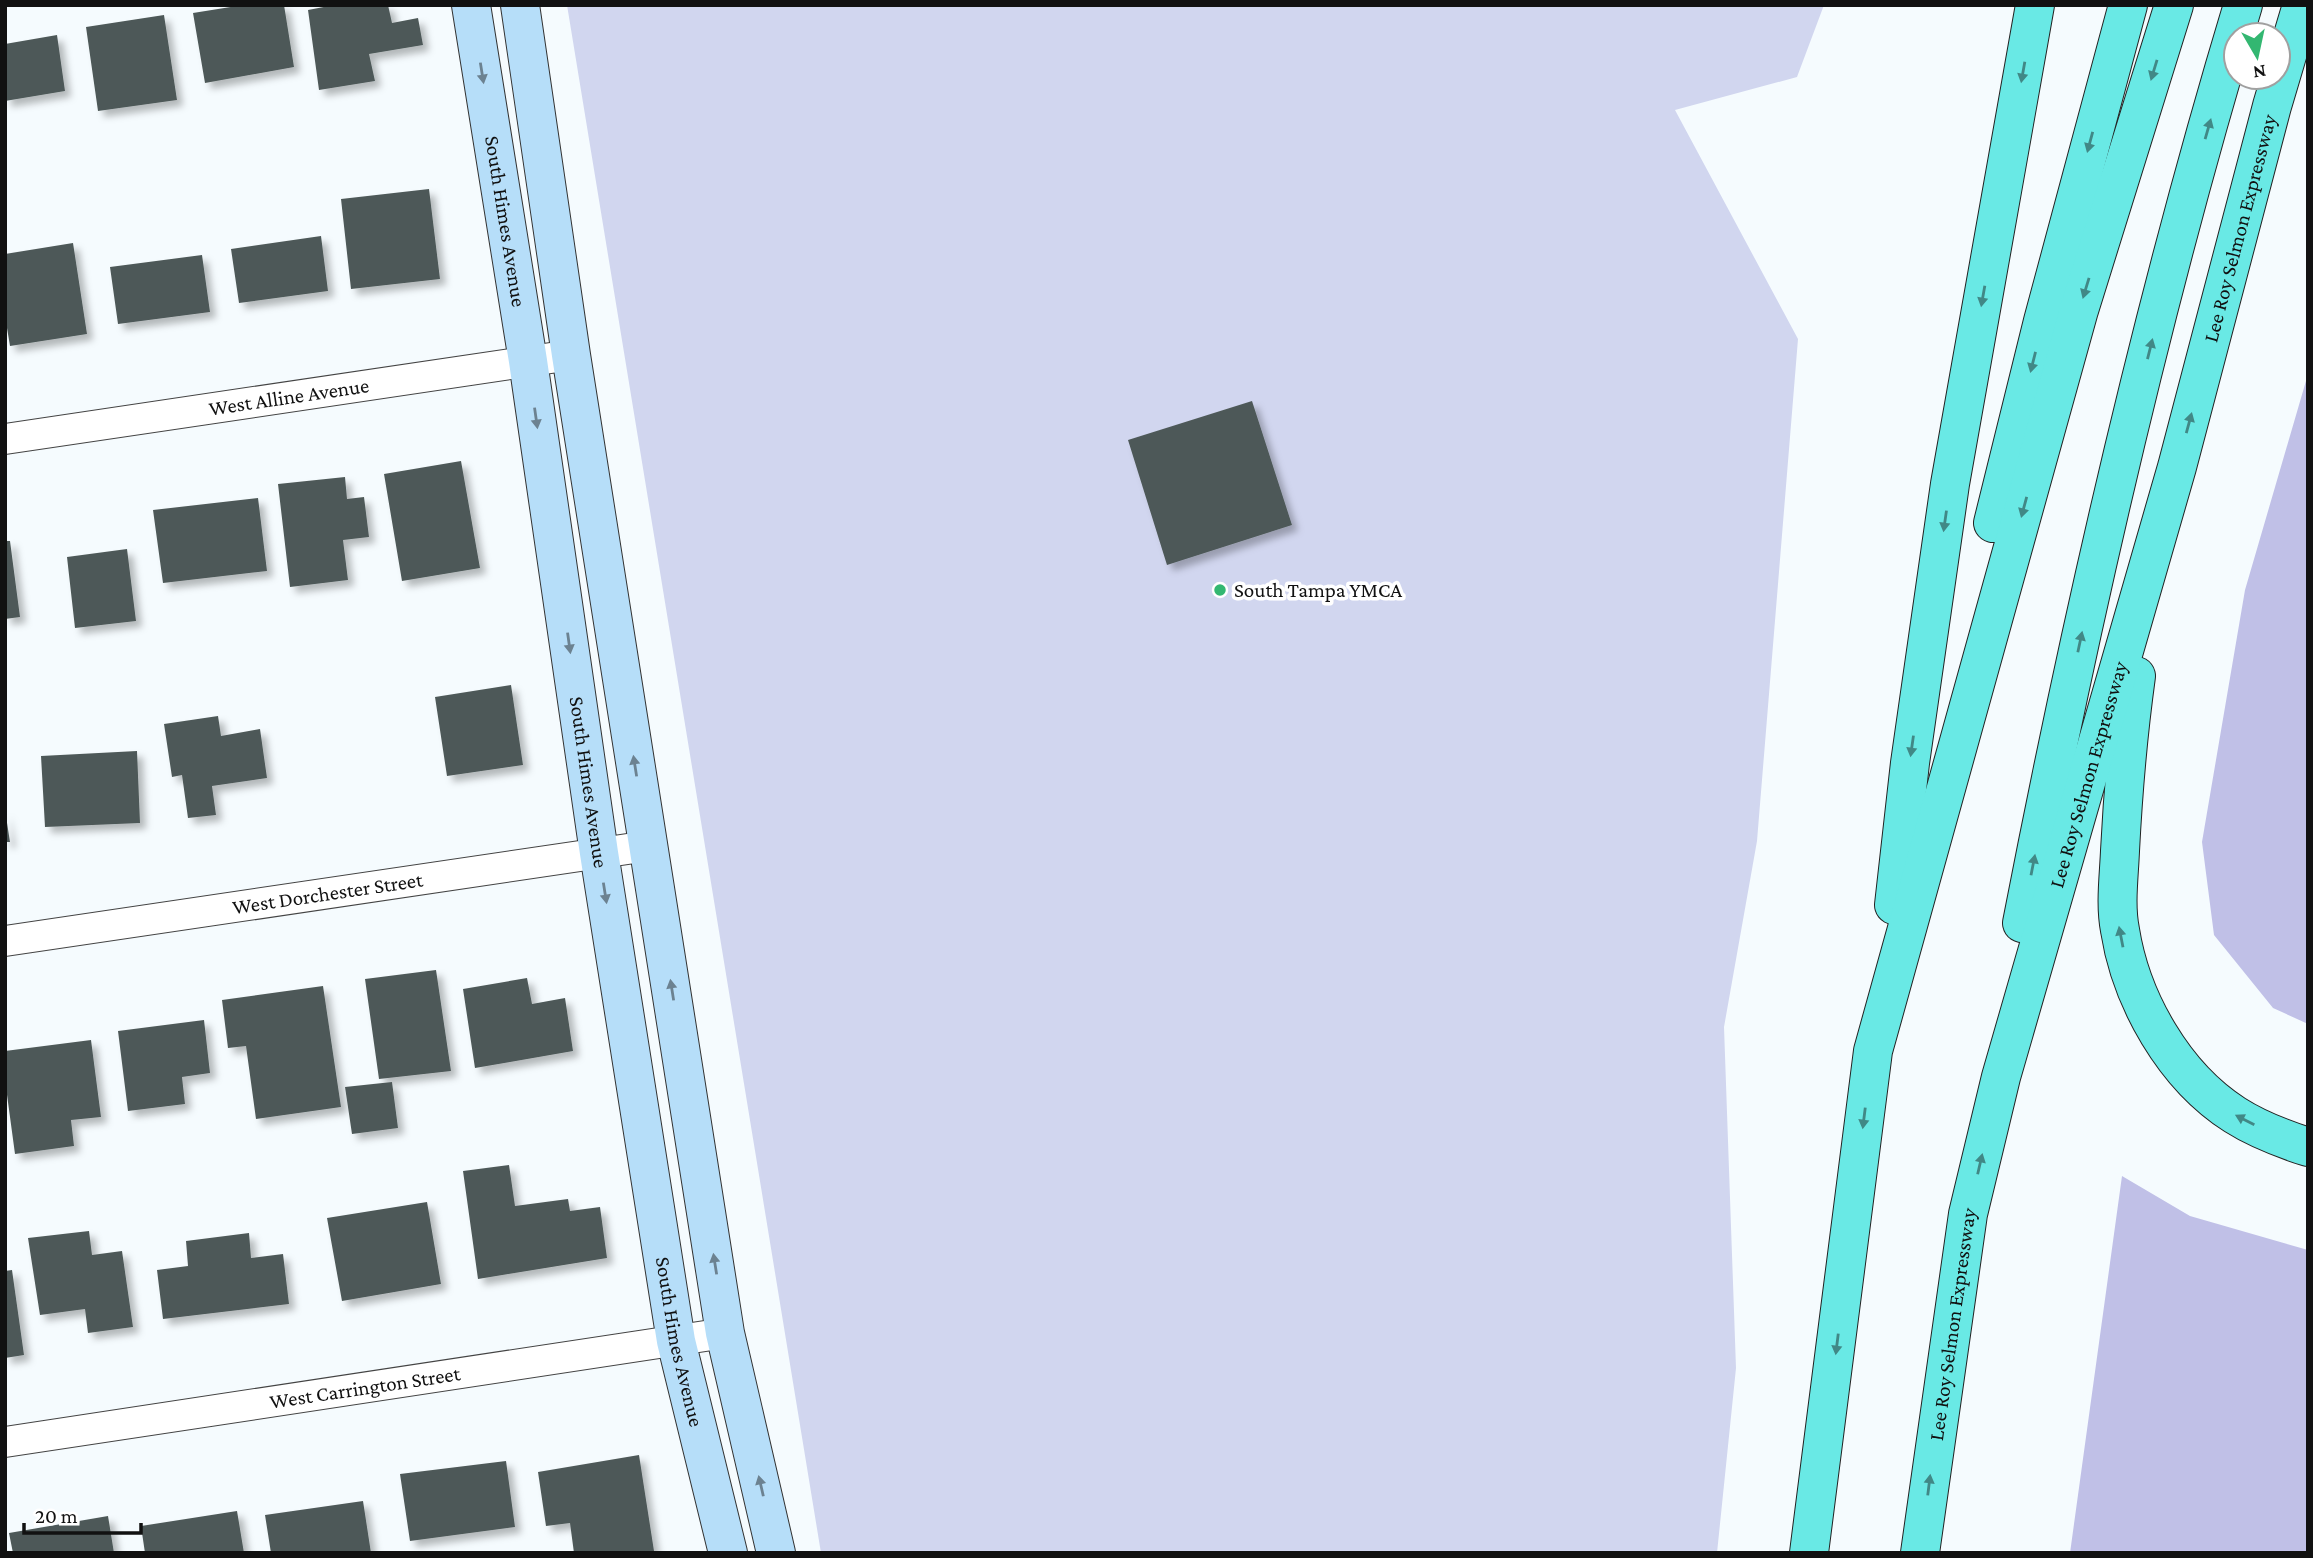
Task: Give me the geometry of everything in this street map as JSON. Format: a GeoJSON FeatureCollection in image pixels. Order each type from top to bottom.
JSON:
{"type":"FeatureCollection","features":[{"type":"Feature","properties":{"kind":"highway"},"geometry":{"type":"LineString","coordinates":[[1809,1553],[1873,1051],[1950,484],[2035,5]]}},
{"type":"Feature","properties":{"kind":"highway"},"geometry":{"type":"LineString","coordinates":[[1873,1051],[1978,582],[2043,321],[2128,5]]}},
{"type":"Feature","properties":{"kind":"highway"},"geometry":{"type":"LineString","coordinates":[[1873,1051],[2079,310],[2174,5]]}},
{"type":"Feature","properties":{"kind":"highway"},"geometry":{"type":"LineString","coordinates":[[2001,1077],[2006,1004],[2093,581],[2183,219],[2243,5]]}},
{"type":"Feature","properties":{"kind":"highway","name":"Lee Roy Selmon Expressway"},"geometry":{"type":"LineString","coordinates":[[1920,1553],[1968,1214],[2001,1077],[2177,467],[2268,119],[2302,5]]}},
{"type":"Feature","properties":{"kind":"highway"},"geometry":{"type":"LineString","coordinates":[[2177,467],[2151,585],[2132,705],[2122,816],[2119,927],[2126,964],[2157,1031],[2177,1060],[2234,1114],[2308,1147]]}},
{"type":"Feature","properties":{"kind":"street","name":"South Himes Avenue"},"geometry":{"type":"LineString","coordinates":[[471,5],[528,361],[599,853],[676,1341],[729,1553]]}},
{"type":"Feature","properties":{"kind":"street"},"geometry":{"type":"LineString","coordinates":[[520,5],[571,355],[725,1334],[776,1553]]}},
{"type":"Feature","properties":{"kind":"street","name":"West Alline Avenue"},"geometry":{"type":"LineString","coordinates":[[5,439],[571,355]]}},
{"type":"Feature","properties":{"kind":"street","name":"West Dorchester Street"},"geometry":{"type":"LineString","coordinates":[[5,941],[648,845]]}},
{"type":"Feature","properties":{"kind":"street"},"geometry":{"type":"LineString","coordinates":[[630,1051],[680,1042]]}},
{"type":"Feature","properties":{"kind":"street","name":"West Carrington Street"},"geometry":{"type":"LineString","coordinates":[[5,1442],[725,1334]]}},
{"type":"Feature","properties":{"kind":"shaded area","name":"South Tampa YMCA"},"geometry":{"type":"Polygon","coordinates":[[[567,5],[1824,5],[1797,77],[1675,110],[1798,339],[1757,841],[1724,1027],[1736,1368],[1717,1553],[821,1553],[567,5]]]}},
{"type":"Feature","properties":{"kind":"shaded area"},"geometry":{"type":"Polygon","coordinates":[[[2308,374],[2308,1024],[2273,1008],[2214,935],[2202,842],[2245,590],[2308,374]]]}},
{"type":"Feature","properties":{"kind":"shaded area"},"geometry":{"type":"Polygon","coordinates":[[[2122,1176],[2190,1216],[2308,1250],[2308,1553],[2070,1553],[2122,1176]]]}},
{"type":"Feature","properties":{"kind":"building"},"geometry":{"type":"Polygon","coordinates":[[[243,5],[284,5],[294,67],[205,83],[193,13],[243,5]]]}},
{"type":"Feature","properties":{"kind":"building"},"geometry":{"type":"Polygon","coordinates":[[[334,5],[388,5],[392,23],[418,18],[423,45],[369,54],[375,81],[319,90],[308,10],[334,5]]]}},
{"type":"Feature","properties":{"kind":"building"},"geometry":{"type":"Polygon","coordinates":[[[164,15],[177,100],[98,111],[86,27],[164,15]]]}},
{"type":"Feature","properties":{"kind":"building"},"geometry":{"type":"Polygon","coordinates":[[[57,35],[65,91],[5,101],[5,44],[57,35]]]}},
{"type":"Feature","properties":{"kind":"building"},"geometry":{"type":"Polygon","coordinates":[[[429,189],[440,279],[351,289],[341,199],[429,189]]]}},
{"type":"Feature","properties":{"kind":"building"},"geometry":{"type":"Polygon","coordinates":[[[321,236],[328,291],[239,303],[231,249],[321,236]]]}},
{"type":"Feature","properties":{"kind":"building"},"geometry":{"type":"Polygon","coordinates":[[[73,243],[87,334],[10,346],[5,316],[5,254],[73,243]]]}},
{"type":"Feature","properties":{"kind":"building"},"geometry":{"type":"Polygon","coordinates":[[[202,255],[210,312],[118,324],[110,267],[202,255]]]}},
{"type":"Feature","properties":{"kind":"building"},"geometry":{"type":"Polygon","coordinates":[[[1252,401],[1292,525],[1167,565],[1128,440],[1252,401]]]}},
{"type":"Feature","properties":{"kind":"building"},"geometry":{"type":"Polygon","coordinates":[[[461,461],[480,568],[402,581],[384,474],[461,461]]]}},
{"type":"Feature","properties":{"kind":"building"},"geometry":{"type":"Polygon","coordinates":[[[345,477],[347,499],[364,497],[369,537],[343,540],[348,580],[290,587],[278,484],[345,477]]]}},
{"type":"Feature","properties":{"kind":"building"},"geometry":{"type":"Polygon","coordinates":[[[258,498],[267,571],[163,583],[153,510],[258,498]]]}},
{"type":"Feature","properties":{"kind":"building"},"geometry":{"type":"Polygon","coordinates":[[[5,541],[10,541],[20,617],[5,619],[5,541]]]}},
{"type":"Feature","properties":{"kind":"building"},"geometry":{"type":"Polygon","coordinates":[[[127,549],[136,621],[75,628],[67,557],[127,549]]]}},
{"type":"Feature","properties":{"kind":"building"},"geometry":{"type":"Polygon","coordinates":[[[511,685],[523,765],[447,776],[435,697],[511,685]]]}},
{"type":"Feature","properties":{"kind":"building"},"geometry":{"type":"Polygon","coordinates":[[[218,716],[221,736],[260,729],[267,778],[212,786],[216,815],[188,818],[182,775],[172,777],[164,724],[218,716]]]}},
{"type":"Feature","properties":{"kind":"building"},"geometry":{"type":"Polygon","coordinates":[[[137,751],[140,823],[45,827],[41,756],[137,751]]]}},
{"type":"Feature","properties":{"kind":"building"},"geometry":{"type":"Polygon","coordinates":[[[5,810],[10,842],[5,842],[5,810]]]}},
{"type":"Feature","properties":{"kind":"building"},"geometry":{"type":"Polygon","coordinates":[[[436,970],[451,1071],[379,1079],[365,979],[436,970]]]}},
{"type":"Feature","properties":{"kind":"building"},"geometry":{"type":"Polygon","coordinates":[[[527,978],[532,1004],[565,998],[573,1051],[475,1068],[463,989],[527,978]]]}},
{"type":"Feature","properties":{"kind":"building"},"geometry":{"type":"Polygon","coordinates":[[[323,986],[341,1107],[256,1119],[246,1046],[228,1048],[222,1000],[323,986]]]}},
{"type":"Feature","properties":{"kind":"building"},"geometry":{"type":"Polygon","coordinates":[[[204,1020],[210,1073],[182,1077],[185,1104],[128,1111],[118,1031],[204,1020]]]}},
{"type":"Feature","properties":{"kind":"building"},"geometry":{"type":"Polygon","coordinates":[[[91,1040],[101,1117],[71,1120],[74,1146],[15,1154],[5,1080],[5,1051],[91,1040]]]}},
{"type":"Feature","properties":{"kind":"building"},"geometry":{"type":"Polygon","coordinates":[[[392,1082],[398,1128],[352,1134],[345,1087],[392,1082]]]}},
{"type":"Feature","properties":{"kind":"building"},"geometry":{"type":"Polygon","coordinates":[[[509,1165],[515,1206],[568,1199],[570,1211],[600,1207],[607,1258],[478,1279],[463,1171],[509,1165]]]}},
{"type":"Feature","properties":{"kind":"building"},"geometry":{"type":"Polygon","coordinates":[[[427,1202],[441,1284],[342,1301],[327,1218],[427,1202]]]}},
{"type":"Feature","properties":{"kind":"building"},"geometry":{"type":"Polygon","coordinates":[[[89,1231],[92,1255],[122,1251],[133,1327],[88,1333],[85,1309],[40,1315],[28,1238],[89,1231]]]}},
{"type":"Feature","properties":{"kind":"building"},"geometry":{"type":"Polygon","coordinates":[[[249,1233],[251,1258],[283,1254],[289,1304],[163,1319],[157,1270],[188,1266],[186,1241],[249,1233]]]}},
{"type":"Feature","properties":{"kind":"building"},"geometry":{"type":"Polygon","coordinates":[[[12,1270],[24,1355],[5,1358],[5,1271],[12,1270]]]}},
{"type":"Feature","properties":{"kind":"building"},"geometry":{"type":"Polygon","coordinates":[[[639,1455],[654,1551],[574,1553],[570,1523],[546,1526],[538,1472],[639,1455]]]}},
{"type":"Feature","properties":{"kind":"building"},"geometry":{"type":"Polygon","coordinates":[[[506,1461],[515,1527],[410,1541],[400,1474],[506,1461]]]}},
{"type":"Feature","properties":{"kind":"building"},"geometry":{"type":"Polygon","coordinates":[[[363,1501],[371,1553],[271,1553],[265,1515],[363,1501]]]}},
{"type":"Feature","properties":{"kind":"building"},"geometry":{"type":"Polygon","coordinates":[[[237,1511],[244,1553],[145,1553],[141,1526],[237,1511]]]}},
{"type":"Feature","properties":{"kind":"building"},"geometry":{"type":"Polygon","coordinates":[[[108,1516],[114,1553],[13,1553],[9,1533],[108,1516]]]}},
{"type":"Feature","properties":{"kind":"place","name":"South Tampa YMCA"},"geometry":{"type":"Point","coordinates":[1220,590]}}]}
